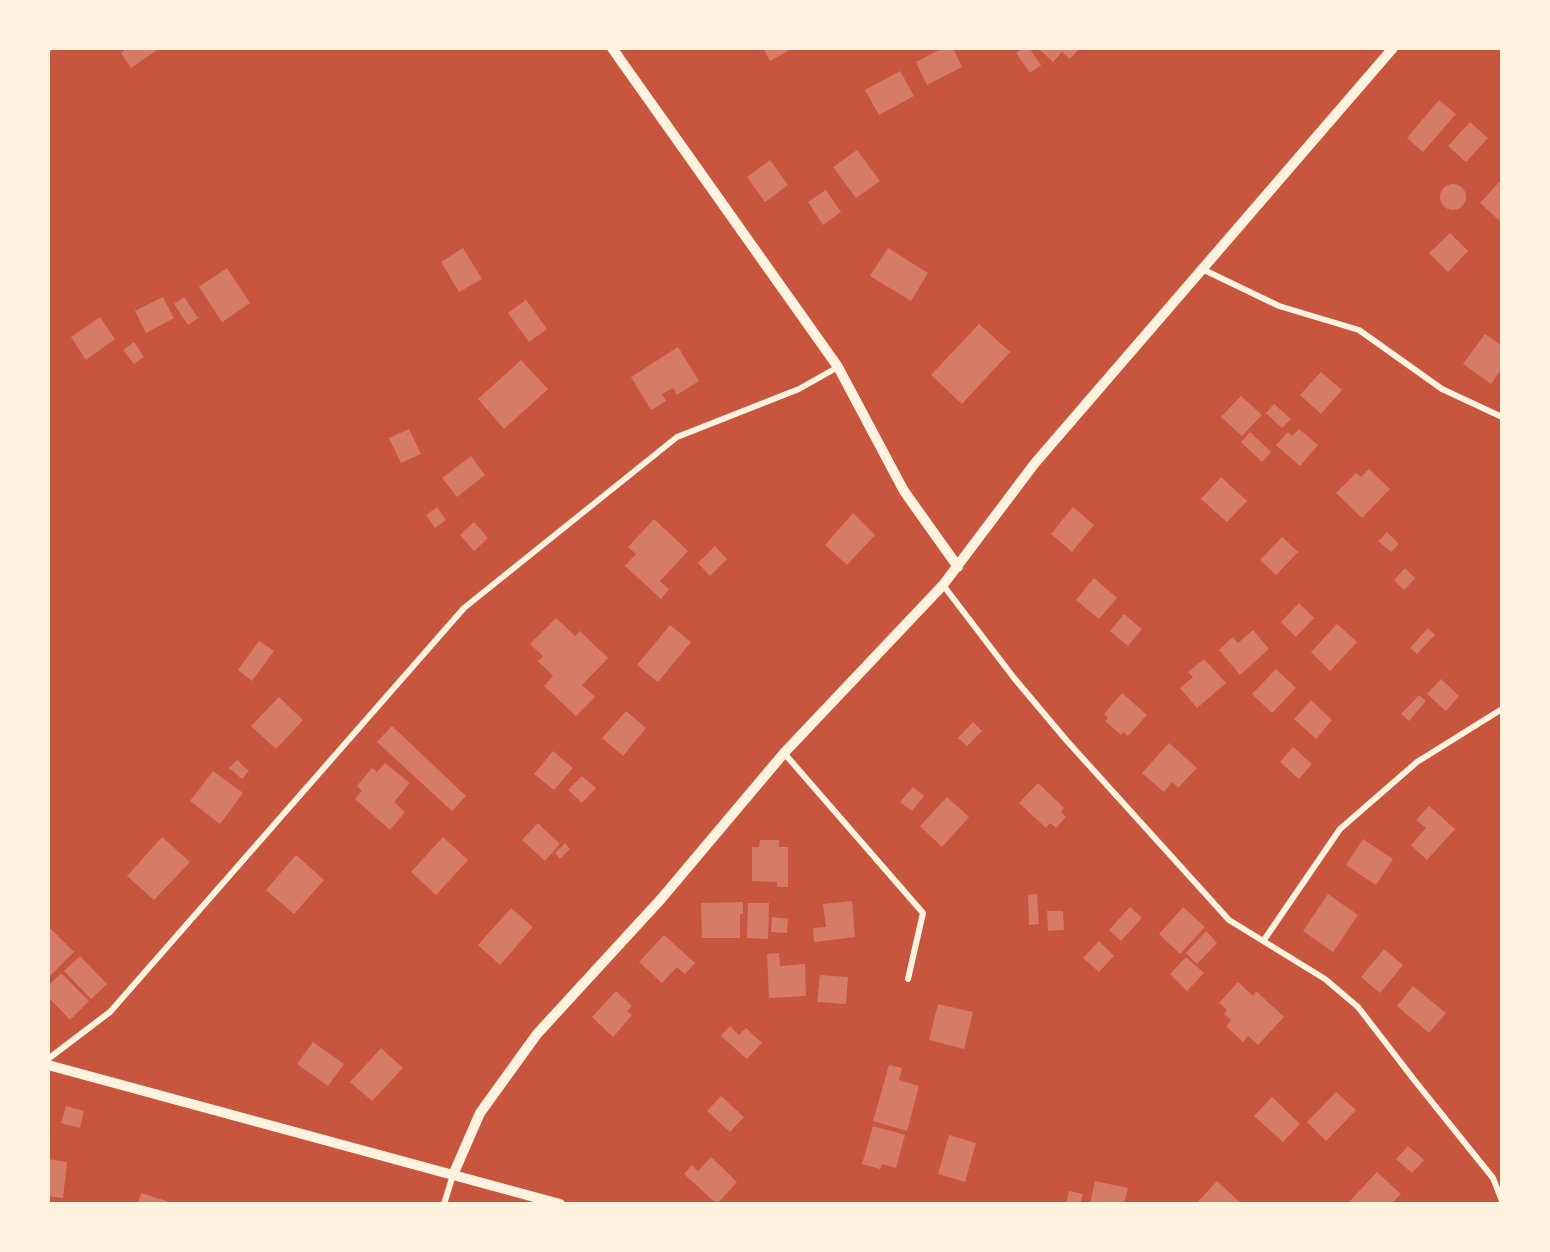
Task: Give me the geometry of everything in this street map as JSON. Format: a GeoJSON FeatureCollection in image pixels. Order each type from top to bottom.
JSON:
{"type":"FeatureCollection","features":[{"type":"Feature","properties":{"kind":"street"},"geometry":{"type":"LineString","coordinates":[[612,48],[838,367],[904,491],[958,567]]}},
{"type":"Feature","properties":{"kind":"street"},"geometry":{"type":"LineString","coordinates":[[444,1204],[453,1175],[480,1113],[537,1034],[661,899],[784,753],[943,585],[1035,463],[1393,48]]}},
{"type":"Feature","properties":{"kind":"street"},"geometry":{"type":"LineString","coordinates":[[1202,269],[1279,306],[1359,330],[1442,389],[1502,417]]}},
{"type":"Feature","properties":{"kind":"street"},"geometry":{"type":"LineString","coordinates":[[48,1059],[110,1012],[464,609],[677,437],[799,389],[838,367]]}},
{"type":"Feature","properties":{"kind":"street"},"geometry":{"type":"LineString","coordinates":[[943,585],[1014,678],[1067,741],[1192,882],[1229,920],[1325,979],[1359,1007],[1493,1178],[1502,1201]]}},
{"type":"Feature","properties":{"kind":"street"},"geometry":{"type":"LineString","coordinates":[[1264,940],[1340,829],[1417,762],[1502,710]]}},
{"type":"Feature","properties":{"kind":"street"},"geometry":{"type":"LineString","coordinates":[[784,753],[923,913],[908,979]]}},
{"type":"Feature","properties":{"kind":"street"},"geometry":{"type":"LineString","coordinates":[[48,1065],[560,1204]]}},
{"type":"Feature","properties":{"kind":"building"},"geometry":{"type":"Polygon","coordinates":[[[127,48],[160,48],[131,68],[121,53],[127,48]]]}},
{"type":"Feature","properties":{"kind":"building"},"geometry":{"type":"Polygon","coordinates":[[[763,48],[793,48],[770,61],[763,48]]]}},
{"type":"Feature","properties":{"kind":"building"},"geometry":{"type":"Polygon","coordinates":[[[943,48],[953,48],[962,67],[927,85],[916,62],[943,48]]]}},
{"type":"Feature","properties":{"kind":"building"},"geometry":{"type":"Polygon","coordinates":[[[1023,48],[1029,48],[1041,65],[1030,73],[1016,53],[1023,48]]]}},
{"type":"Feature","properties":{"kind":"building"},"geometry":{"type":"Polygon","coordinates":[[[1038,48],[1080,48],[1070,59],[1062,52],[1053,62],[1038,48]]]}},
{"type":"Feature","properties":{"kind":"building"},"geometry":{"type":"Polygon","coordinates":[[[900,71],[914,96],[879,115],[865,90],[900,71]]]}},
{"type":"Feature","properties":{"kind":"building"},"geometry":{"type":"Polygon","coordinates":[[[1439,100],[1456,114],[1423,152],[1407,138],[1439,100]]]}},
{"type":"Feature","properties":{"kind":"building"},"geometry":{"type":"Polygon","coordinates":[[[1470,122],[1488,138],[1466,162],[1448,146],[1470,122]]]}},
{"type":"Feature","properties":{"kind":"building"},"geometry":{"type":"Polygon","coordinates":[[[857,150],[880,181],[856,198],[833,167],[857,150]]]}},
{"type":"Feature","properties":{"kind":"building"},"geometry":{"type":"Polygon","coordinates":[[[770,160],[788,185],[765,202],[747,177],[770,160]]]}},
{"type":"Feature","properties":{"kind":"building"},"geometry":{"type":"Polygon","coordinates":[[[1502,179],[1502,223],[1480,203],[1502,179]]]}},
{"type":"Feature","properties":{"kind":"building"},"geometry":{"type":"Polygon","coordinates":[[[1453,184],[1462,188],[1466,197],[1462,206],[1453,210],[1444,206],[1440,197],[1444,188],[1453,184]]]}},
{"type":"Feature","properties":{"kind":"building"},"geometry":{"type":"Polygon","coordinates":[[[826,190],[841,212],[823,225],[808,202],[826,190]]]}},
{"type":"Feature","properties":{"kind":"building"},"geometry":{"type":"Polygon","coordinates":[[[1450,233],[1468,251],[1448,272],[1429,253],[1450,233]]]}},
{"type":"Feature","properties":{"kind":"building"},"geometry":{"type":"Polygon","coordinates":[[[463,248],[482,279],[459,292],[441,262],[463,248]]]}},
{"type":"Feature","properties":{"kind":"building"},"geometry":{"type":"Polygon","coordinates":[[[888,248],[928,273],[911,301],[870,276],[888,248]]]}},
{"type":"Feature","properties":{"kind":"building"},"geometry":{"type":"Polygon","coordinates":[[[227,268],[250,303],[222,322],[199,287],[227,268]]]}},
{"type":"Feature","properties":{"kind":"building"},"geometry":{"type":"Polygon","coordinates":[[[163,297],[174,318],[146,333],[135,311],[163,297]]]}},
{"type":"Feature","properties":{"kind":"building"},"geometry":{"type":"Polygon","coordinates":[[[184,297],[198,318],[188,325],[174,304],[184,297]]]}},
{"type":"Feature","properties":{"kind":"building"},"geometry":{"type":"Polygon","coordinates":[[[526,300],[547,329],[529,342],[508,313],[526,300]]]}},
{"type":"Feature","properties":{"kind":"building"},"geometry":{"type":"Polygon","coordinates":[[[100,317],[115,339],[86,360],[71,337],[100,317]]]}},
{"type":"Feature","properties":{"kind":"building"},"geometry":{"type":"Polygon","coordinates":[[[979,324],[1010,352],[962,404],[931,375],[979,324]]]}},
{"type":"Feature","properties":{"kind":"building"},"geometry":{"type":"Polygon","coordinates":[[[1485,334],[1502,346],[1502,368],[1491,384],[1463,364],[1485,334]]]}},
{"type":"Feature","properties":{"kind":"building"},"geometry":{"type":"Polygon","coordinates":[[[134,342],[144,357],[134,364],[123,350],[134,342]]]}},
{"type":"Feature","properties":{"kind":"building"},"geometry":{"type":"Polygon","coordinates":[[[678,347],[699,381],[677,395],[673,388],[662,394],[666,401],[651,410],[631,377],[678,347]]]}},
{"type":"Feature","properties":{"kind":"building"},"geometry":{"type":"Polygon","coordinates":[[[521,360],[548,389],[504,429],[478,399],[521,360]]]}},
{"type":"Feature","properties":{"kind":"building"},"geometry":{"type":"Polygon","coordinates":[[[1321,372],[1342,390],[1321,414],[1300,395],[1321,372]]]}},
{"type":"Feature","properties":{"kind":"building"},"geometry":{"type":"Polygon","coordinates":[[[1241,396],[1262,415],[1242,436],[1221,417],[1241,396]]]}},
{"type":"Feature","properties":{"kind":"building"},"geometry":{"type":"Polygon","coordinates":[[[1274,404],[1291,419],[1282,428],[1266,413],[1274,404]]]}},
{"type":"Feature","properties":{"kind":"building"},"geometry":{"type":"Polygon","coordinates":[[[409,429],[421,454],[401,463],[389,438],[409,429]]]}},
{"type":"Feature","properties":{"kind":"building"},"geometry":{"type":"Polygon","coordinates":[[[1299,429],[1318,445],[1300,466],[1276,445],[1288,432],[1292,436],[1299,429]]]}},
{"type":"Feature","properties":{"kind":"building"},"geometry":{"type":"Polygon","coordinates":[[[1250,432],[1271,452],[1262,462],[1241,442],[1250,432]]]}},
{"type":"Feature","properties":{"kind":"building"},"geometry":{"type":"Polygon","coordinates":[[[471,456],[485,475],[457,497],[442,478],[471,456]]]}},
{"type":"Feature","properties":{"kind":"building"},"geometry":{"type":"Polygon","coordinates":[[[1369,469],[1390,489],[1362,518],[1336,493],[1356,473],[1361,477],[1369,469]]]}},
{"type":"Feature","properties":{"kind":"building"},"geometry":{"type":"Polygon","coordinates":[[[1221,477],[1247,501],[1227,522],[1201,499],[1221,477]]]}},
{"type":"Feature","properties":{"kind":"building"},"geometry":{"type":"Polygon","coordinates":[[[437,507],[446,520],[435,528],[426,515],[437,507]]]}},
{"type":"Feature","properties":{"kind":"building"},"geometry":{"type":"Polygon","coordinates":[[[1073,507],[1094,525],[1072,552],[1051,534],[1073,507]]]}},
{"type":"Feature","properties":{"kind":"building"},"geometry":{"type":"Polygon","coordinates":[[[853,513],[875,535],[847,565],[825,545],[853,513]]]}},
{"type":"Feature","properties":{"kind":"building"},"geometry":{"type":"Polygon","coordinates":[[[654,519],[688,551],[660,581],[669,589],[661,599],[625,566],[636,554],[628,547],[654,519]]]}},
{"type":"Feature","properties":{"kind":"building"},"geometry":{"type":"Polygon","coordinates":[[[474,522],[488,538],[474,551],[460,535],[474,522]]]}},
{"type":"Feature","properties":{"kind":"building"},"geometry":{"type":"Polygon","coordinates":[[[1387,532],[1399,544],[1391,552],[1378,541],[1387,532]]]}},
{"type":"Feature","properties":{"kind":"building"},"geometry":{"type":"Polygon","coordinates":[[[1282,537],[1298,552],[1276,575],[1260,560],[1282,537]]]}},
{"type":"Feature","properties":{"kind":"building"},"geometry":{"type":"Polygon","coordinates":[[[715,546],[727,559],[710,576],[698,563],[715,546]]]}},
{"type":"Feature","properties":{"kind":"building"},"geometry":{"type":"Polygon","coordinates":[[[1405,568],[1415,578],[1404,590],[1394,580],[1405,568]]]}},
{"type":"Feature","properties":{"kind":"building"},"geometry":{"type":"Polygon","coordinates":[[[1094,578],[1117,598],[1099,619],[1076,600],[1094,578]]]}},
{"type":"Feature","properties":{"kind":"building"},"geometry":{"type":"Polygon","coordinates":[[[1299,603],[1314,618],[1296,637],[1281,622],[1299,603]]]}},
{"type":"Feature","properties":{"kind":"building"},"geometry":{"type":"Polygon","coordinates":[[[1124,614],[1142,629],[1128,646],[1110,631],[1124,614]]]}},
{"type":"Feature","properties":{"kind":"building"},"geometry":{"type":"Polygon","coordinates":[[[556,618],[575,636],[580,631],[608,658],[582,685],[595,697],[576,716],[544,686],[553,676],[538,661],[543,656],[530,644],[556,618]]]}},
{"type":"Feature","properties":{"kind":"building"},"geometry":{"type":"Polygon","coordinates":[[[1337,624],[1357,642],[1330,671],[1311,652],[1337,624]]]}},
{"type":"Feature","properties":{"kind":"building"},"geometry":{"type":"Polygon","coordinates":[[[670,625],[691,642],[658,682],[637,665],[670,625]]]}},
{"type":"Feature","properties":{"kind":"building"},"geometry":{"type":"Polygon","coordinates":[[[1428,628],[1435,635],[1417,654],[1410,648],[1428,628]]]}},
{"type":"Feature","properties":{"kind":"building"},"geometry":{"type":"Polygon","coordinates":[[[1253,630],[1269,649],[1240,675],[1219,650],[1233,637],[1238,643],[1253,630]]]}},
{"type":"Feature","properties":{"kind":"building"},"geometry":{"type":"Polygon","coordinates":[[[259,641],[274,651],[252,681],[238,670],[259,641]]]}},
{"type":"Feature","properties":{"kind":"building"},"geometry":{"type":"Polygon","coordinates":[[[1204,659],[1226,683],[1197,708],[1180,688],[1193,677],[1188,672],[1204,659]]]}},
{"type":"Feature","properties":{"kind":"building"},"geometry":{"type":"Polygon","coordinates":[[[1276,669],[1296,688],[1272,713],[1252,694],[1276,669]]]}},
{"type":"Feature","properties":{"kind":"building"},"geometry":{"type":"Polygon","coordinates":[[[1441,679],[1459,696],[1446,711],[1427,694],[1441,679]]]}},
{"type":"Feature","properties":{"kind":"building"},"geometry":{"type":"Polygon","coordinates":[[[1122,693],[1147,715],[1128,736],[1124,732],[1121,735],[1105,721],[1108,718],[1104,714],[1122,693]]]}},
{"type":"Feature","properties":{"kind":"building"},"geometry":{"type":"Polygon","coordinates":[[[1419,695],[1426,701],[1409,721],[1401,714],[1419,695]]]}},
{"type":"Feature","properties":{"kind":"building"},"geometry":{"type":"Polygon","coordinates":[[[279,697],[303,720],[276,749],[251,726],[279,697]]]}},
{"type":"Feature","properties":{"kind":"building"},"geometry":{"type":"Polygon","coordinates":[[[1311,700],[1332,720],[1316,739],[1294,719],[1311,700]]]}},
{"type":"Feature","properties":{"kind":"building"},"geometry":{"type":"Polygon","coordinates":[[[626,711],[646,728],[623,756],[602,738],[626,711]]]}},
{"type":"Feature","properties":{"kind":"building"},"geometry":{"type":"Polygon","coordinates":[[[973,722],[982,731],[967,746],[958,738],[973,722]]]}},
{"type":"Feature","properties":{"kind":"building"},"geometry":{"type":"Polygon","coordinates":[[[392,726],[466,796],[452,811],[377,742],[392,726]]]}},
{"type":"Feature","properties":{"kind":"building"},"geometry":{"type":"Polygon","coordinates":[[[1169,743],[1197,768],[1178,788],[1172,782],[1164,792],[1142,773],[1169,743]]]}},
{"type":"Feature","properties":{"kind":"building"},"geometry":{"type":"Polygon","coordinates":[[[1293,747],[1312,764],[1299,779],[1280,762],[1293,747]]]}},
{"type":"Feature","properties":{"kind":"building"},"geometry":{"type":"Polygon","coordinates":[[[553,751],[573,768],[554,790],[534,774],[553,751]]]}},
{"type":"Feature","properties":{"kind":"building"},"geometry":{"type":"Polygon","coordinates":[[[237,760],[249,771],[242,779],[229,768],[237,760]]]}},
{"type":"Feature","properties":{"kind":"building"},"geometry":{"type":"Polygon","coordinates":[[[385,763],[410,783],[394,802],[405,812],[390,830],[355,799],[362,791],[357,786],[372,768],[377,772],[385,763]]]}},
{"type":"Feature","properties":{"kind":"building"},"geometry":{"type":"Polygon","coordinates":[[[213,771],[243,793],[220,824],[190,801],[213,771]]]}},
{"type":"Feature","properties":{"kind":"building"},"geometry":{"type":"Polygon","coordinates":[[[582,776],[596,788],[582,803],[568,790],[582,776]]]}},
{"type":"Feature","properties":{"kind":"building"},"geometry":{"type":"Polygon","coordinates":[[[1038,783],[1064,808],[1061,812],[1066,817],[1056,828],[1050,823],[1046,828],[1019,803],[1038,783]]]}},
{"type":"Feature","properties":{"kind":"building"},"geometry":{"type":"Polygon","coordinates":[[[913,787],[924,796],[912,811],[900,802],[913,787]]]}},
{"type":"Feature","properties":{"kind":"building"},"geometry":{"type":"Polygon","coordinates":[[[947,797],[969,817],[942,847],[920,826],[947,797]]]}},
{"type":"Feature","properties":{"kind":"building"},"geometry":{"type":"Polygon","coordinates":[[[1429,806],[1455,829],[1427,860],[1411,845],[1426,828],[1416,820],[1429,806]]]}},
{"type":"Feature","properties":{"kind":"building"},"geometry":{"type":"Polygon","coordinates":[[[538,823],[560,844],[545,861],[522,840],[538,823]]]}},
{"type":"Feature","properties":{"kind":"building"},"geometry":{"type":"Polygon","coordinates":[[[162,837],[190,862],[154,900],[127,876],[162,837]]]}},
{"type":"Feature","properties":{"kind":"building"},"geometry":{"type":"Polygon","coordinates":[[[443,837],[468,860],[436,895],[411,872],[443,837]]]}},
{"type":"Feature","properties":{"kind":"building"},"geometry":{"type":"Polygon","coordinates":[[[1363,839],[1393,859],[1376,885],[1346,865],[1363,839]]]}},
{"type":"Feature","properties":{"kind":"building"},"geometry":{"type":"Polygon","coordinates":[[[760,840],[779,840],[779,847],[788,847],[788,887],[777,887],[777,882],[752,881],[752,847],[759,847],[760,840]]]}},
{"type":"Feature","properties":{"kind":"building"},"geometry":{"type":"Polygon","coordinates":[[[565,843],[570,849],[560,859],[555,853],[565,843]]]}},
{"type":"Feature","properties":{"kind":"building"},"geometry":{"type":"Polygon","coordinates":[[[296,855],[324,880],[294,914],[266,890],[296,855]]]}},
{"type":"Feature","properties":{"kind":"building"},"geometry":{"type":"Polygon","coordinates":[[[1037,894],[1039,924],[1029,925],[1028,895],[1037,894]]]}},
{"type":"Feature","properties":{"kind":"building"},"geometry":{"type":"Polygon","coordinates":[[[1328,894],[1358,915],[1333,952],[1303,931],[1328,894]]]}},
{"type":"Feature","properties":{"kind":"building"},"geometry":{"type":"Polygon","coordinates":[[[852,901],[855,937],[814,942],[813,928],[826,927],[823,904],[852,901]]]}},
{"type":"Feature","properties":{"kind":"building"},"geometry":{"type":"Polygon","coordinates":[[[743,902],[743,914],[740,914],[740,938],[702,938],[701,903],[743,902]]]}},
{"type":"Feature","properties":{"kind":"building"},"geometry":{"type":"Polygon","coordinates":[[[748,903],[769,903],[768,939],[747,938],[748,903]]]}},
{"type":"Feature","properties":{"kind":"building"},"geometry":{"type":"Polygon","coordinates":[[[1130,907],[1142,918],[1121,941],[1109,930],[1130,907]]]}},
{"type":"Feature","properties":{"kind":"building"},"geometry":{"type":"Polygon","coordinates":[[[1183,907],[1205,927],[1180,954],[1159,934],[1183,907]]]}},
{"type":"Feature","properties":{"kind":"building"},"geometry":{"type":"Polygon","coordinates":[[[511,908],[533,927],[500,965],[478,945],[511,908]]]}},
{"type":"Feature","properties":{"kind":"building"},"geometry":{"type":"Polygon","coordinates":[[[1047,911],[1063,911],[1064,930],[1048,931],[1047,911]]]}},
{"type":"Feature","properties":{"kind":"building"},"geometry":{"type":"Polygon","coordinates":[[[772,917],[788,919],[787,933],[771,932],[772,917]]]}},
{"type":"Feature","properties":{"kind":"building"},"geometry":{"type":"Polygon","coordinates":[[[51,929],[74,952],[48,978],[48,931],[51,929]]]}},
{"type":"Feature","properties":{"kind":"building"},"geometry":{"type":"Polygon","coordinates":[[[1206,931],[1217,943],[1197,964],[1186,953],[1206,931]]]}},
{"type":"Feature","properties":{"kind":"building"},"geometry":{"type":"Polygon","coordinates":[[[664,935],[695,963],[685,974],[677,967],[662,983],[639,962],[664,935]]]}},
{"type":"Feature","properties":{"kind":"building"},"geometry":{"type":"Polygon","coordinates":[[[1099,941],[1114,956],[1099,972],[1083,958],[1099,941]]]}},
{"type":"Feature","properties":{"kind":"building"},"geometry":{"type":"Polygon","coordinates":[[[1384,949],[1403,965],[1380,993],[1361,977],[1384,949]]]}},
{"type":"Feature","properties":{"kind":"building"},"geometry":{"type":"Polygon","coordinates":[[[779,953],[780,966],[805,964],[806,996],[769,998],[767,954],[779,953]]]}},
{"type":"Feature","properties":{"kind":"building"},"geometry":{"type":"Polygon","coordinates":[[[80,956],[107,984],[91,999],[64,971],[80,956]]]}},
{"type":"Feature","properties":{"kind":"building"},"geometry":{"type":"Polygon","coordinates":[[[1186,957],[1204,973],[1187,991],[1170,974],[1186,957]]]}},
{"type":"Feature","properties":{"kind":"building"},"geometry":{"type":"Polygon","coordinates":[[[61,973],[89,1001],[70,1020],[48,997],[48,986],[61,973]]]}},
{"type":"Feature","properties":{"kind":"building"},"geometry":{"type":"Polygon","coordinates":[[[820,975],[848,977],[846,1004],[817,1002],[820,975]]]}},
{"type":"Feature","properties":{"kind":"building"},"geometry":{"type":"Polygon","coordinates":[[[1238,982],[1253,996],[1256,991],[1284,1017],[1258,1045],[1248,1036],[1243,1042],[1226,1026],[1231,1020],[1224,1014],[1227,1010],[1219,1003],[1238,982]]]}},
{"type":"Feature","properties":{"kind":"building"},"geometry":{"type":"Polygon","coordinates":[[[1413,986],[1446,1013],[1429,1033],[1397,1006],[1413,986]]]}},
{"type":"Feature","properties":{"kind":"building"},"geometry":{"type":"Polygon","coordinates":[[[616,991],[632,1006],[627,1011],[632,1015],[613,1037],[592,1017],[616,991]]]}},
{"type":"Feature","properties":{"kind":"building"},"geometry":{"type":"Polygon","coordinates":[[[938,1004],[973,1012],[964,1049],[929,1040],[938,1004]]]}},
{"type":"Feature","properties":{"kind":"building"},"geometry":{"type":"Polygon","coordinates":[[[730,1026],[739,1035],[746,1028],[762,1043],[747,1059],[721,1036],[730,1026]]]}},
{"type":"Feature","properties":{"kind":"building"},"geometry":{"type":"Polygon","coordinates":[[[313,1042],[344,1064],[328,1086],[297,1064],[313,1042]]]}},
{"type":"Feature","properties":{"kind":"building"},"geometry":{"type":"Polygon","coordinates":[[[381,1048],[403,1068],[372,1101],[350,1082],[381,1048]]]}},
{"type":"Feature","properties":{"kind":"building"},"geometry":{"type":"Polygon","coordinates":[[[889,1065],[902,1068],[899,1080],[919,1086],[907,1131],[873,1121],[889,1065]]]}},
{"type":"Feature","properties":{"kind":"building"},"geometry":{"type":"Polygon","coordinates":[[[1336,1092],[1356,1110],[1326,1141],[1307,1122],[1336,1092]]]}},
{"type":"Feature","properties":{"kind":"building"},"geometry":{"type":"Polygon","coordinates":[[[721,1096],[744,1117],[730,1132],[707,1111],[721,1096]]]}},
{"type":"Feature","properties":{"kind":"building"},"geometry":{"type":"Polygon","coordinates":[[[1272,1097],[1300,1124],[1283,1142],[1254,1116],[1272,1097]]]}},
{"type":"Feature","properties":{"kind":"building"},"geometry":{"type":"Polygon","coordinates":[[[66,1106],[84,1111],[80,1128],[61,1123],[66,1106]]]}},
{"type":"Feature","properties":{"kind":"building"},"geometry":{"type":"Polygon","coordinates":[[[873,1126],[905,1135],[896,1168],[882,1164],[880,1169],[862,1164],[873,1126]]]}},
{"type":"Feature","properties":{"kind":"building"},"geometry":{"type":"Polygon","coordinates":[[[949,1135],[976,1143],[965,1182],[938,1174],[949,1135]]]}},
{"type":"Feature","properties":{"kind":"building"},"geometry":{"type":"Polygon","coordinates":[[[1408,1146],[1424,1160],[1412,1173],[1396,1159],[1408,1146]]]}},
{"type":"Feature","properties":{"kind":"building"},"geometry":{"type":"Polygon","coordinates":[[[711,1157],[737,1182],[717,1204],[684,1174],[692,1165],[698,1171],[711,1157]]]}},
{"type":"Feature","properties":{"kind":"building"},"geometry":{"type":"Polygon","coordinates":[[[48,1159],[67,1162],[63,1198],[48,1196],[48,1159]]]}},
{"type":"Feature","properties":{"kind":"building"},"geometry":{"type":"Polygon","coordinates":[[[1377,1172],[1401,1194],[1391,1204],[1347,1204],[1377,1172]]]}},
{"type":"Feature","properties":{"kind":"building"},"geometry":{"type":"Polygon","coordinates":[[[1095,1181],[1128,1188],[1124,1204],[1090,1204],[1095,1181]]]}},
{"type":"Feature","properties":{"kind":"building"},"geometry":{"type":"Polygon","coordinates":[[[1217,1181],[1242,1204],[1196,1204],[1217,1181]]]}},
{"type":"Feature","properties":{"kind":"building"},"geometry":{"type":"Polygon","coordinates":[[[1069,1191],[1083,1194],[1080,1204],[1066,1204],[1069,1191]]]}},
{"type":"Feature","properties":{"kind":"building"},"geometry":{"type":"Polygon","coordinates":[[[141,1193],[176,1204],[138,1204],[141,1193]]]}}]}
